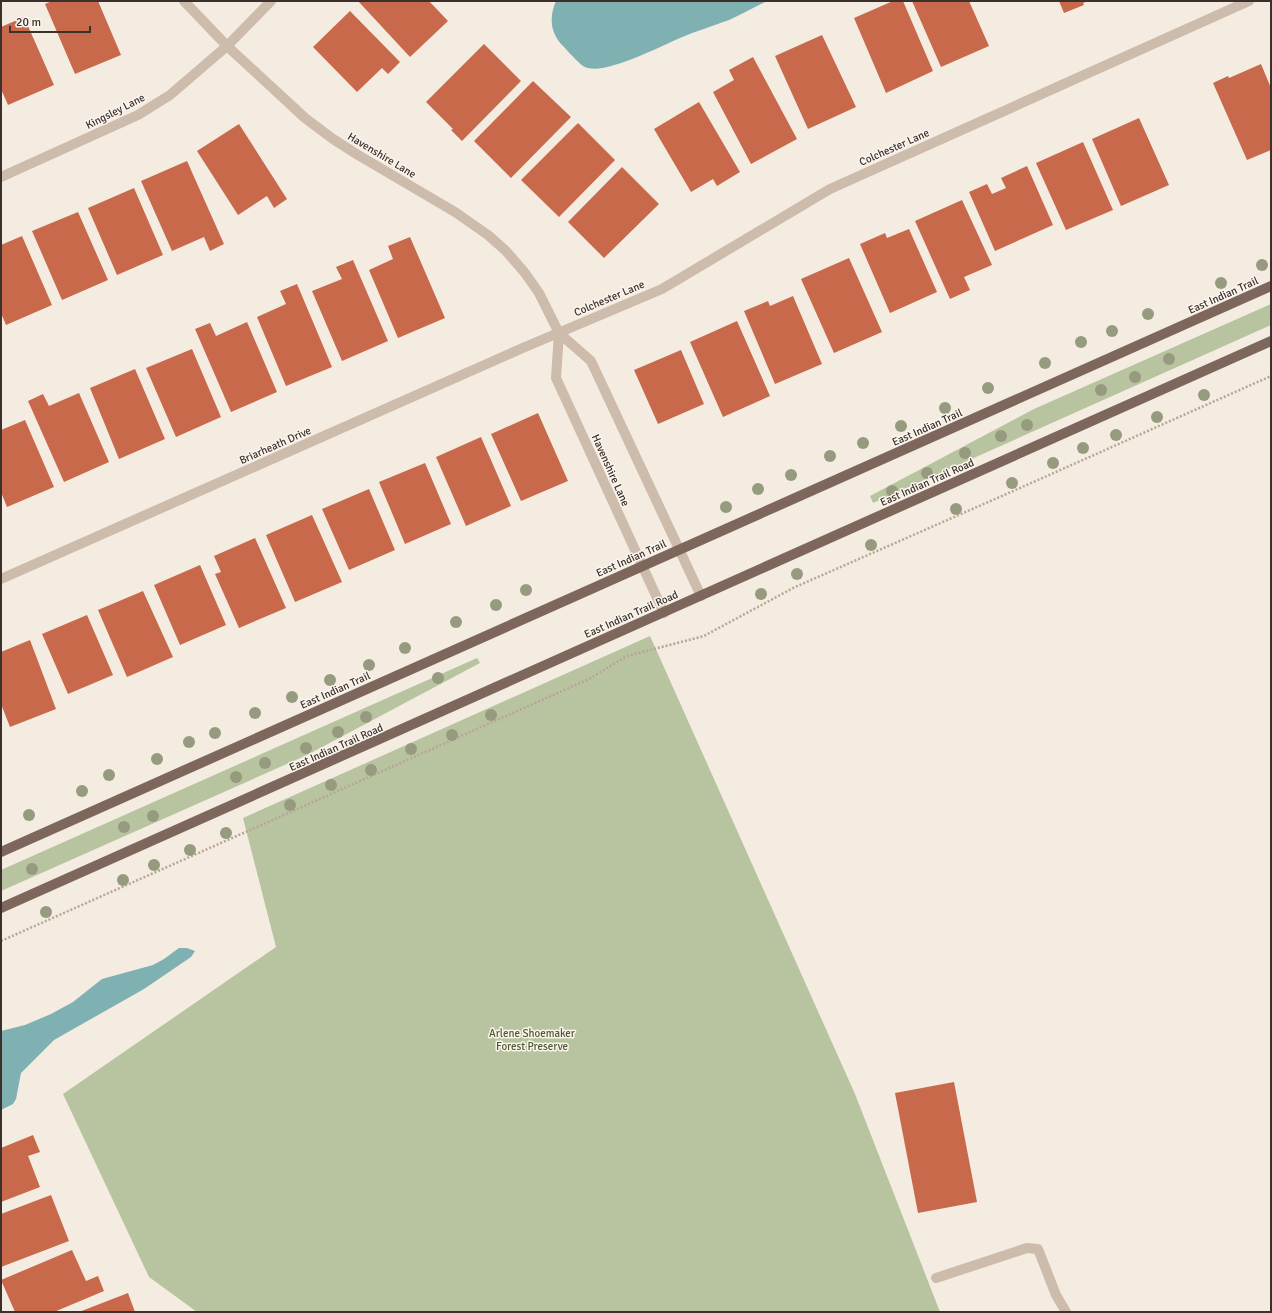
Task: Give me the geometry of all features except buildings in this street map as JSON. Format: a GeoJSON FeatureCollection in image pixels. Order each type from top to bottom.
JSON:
{"type":"FeatureCollection","features":[{"type":"Feature","properties":{"kind":"main road","name":"East Indian Trail"},"geometry":{"type":"LineString","coordinates":[[1,852],[1271,286]]}},
{"type":"Feature","properties":{"kind":"main road","name":"East Indian Trail Road"},"geometry":{"type":"LineString","coordinates":[[1,908],[1271,341]]}},
{"type":"Feature","properties":{"kind":"street","name":"Havenshire Lane"},"geometry":{"type":"LineString","coordinates":[[184,1],[227,46],[305,118],[333,139],[454,212],[488,235],[506,251],[525,273],[539,293],[559,333],[591,361],[701,596]]}},
{"type":"Feature","properties":{"kind":"street"},"geometry":{"type":"LineString","coordinates":[[227,46],[272,1]]}},
{"type":"Feature","properties":{"kind":"street","name":"Colchester Lane"},"geometry":{"type":"LineString","coordinates":[[559,333],[662,289],[830,189],[1249,1]]}},
{"type":"Feature","properties":{"kind":"street","name":"Kingsley Lane"},"geometry":{"type":"LineString","coordinates":[[1,177],[138,115],[170,95],[227,46]]}},
{"type":"Feature","properties":{"kind":"street","name":"Havenshire Lane"},"geometry":{"type":"LineString","coordinates":[[559,333],[556,378],[664,613]]}},
{"type":"Feature","properties":{"kind":"street","name":"Briarheath Drive"},"geometry":{"type":"LineString","coordinates":[[1,579],[559,333]]}},
{"type":"Feature","properties":{"kind":"street"},"geometry":{"type":"LineString","coordinates":[[936,1278],[1027,1248],[1038,1249],[1056,1295],[1066,1312]]}},
{"type":"Feature","properties":{"kind":"path"},"geometry":{"type":"LineString","coordinates":[[1,941],[589,680],[627,656],[704,636],[793,588],[1271,376]]}},
{"type":"Feature","properties":{"kind":"green space"},"geometry":{"type":"Polygon","coordinates":[[[1271,304],[1271,325],[873,503],[870,496],[1034,409],[1271,304]]]}},
{"type":"Feature","properties":{"kind":"green space","name":"Arlene Shoemaker Forest Preserve"},"geometry":{"type":"Polygon","coordinates":[[[650,636],[855,1094],[940,1312],[197,1312],[149,1277],[63,1094],[276,947],[243,818],[650,636]]]}},
{"type":"Feature","properties":{"kind":"green space"},"geometry":{"type":"Polygon","coordinates":[[[477,658],[480,663],[307,755],[1,891],[1,870],[477,658]]]}},
{"type":"Feature","properties":{"kind":"water"},"geometry":{"type":"Polygon","coordinates":[[[556,1],[767,1],[729,20],[686,35],[632,59],[618,64],[594,69],[585,67],[580,63],[555,36],[552,25],[552,13],[556,1]]]}},
{"type":"Feature","properties":{"kind":"water"},"geometry":{"type":"Polygon","coordinates":[[[179,948],[187,948],[195,951],[191,957],[144,989],[54,1040],[21,1073],[16,1099],[13,1104],[1,1110],[1,1031],[25,1025],[51,1014],[73,1002],[102,979],[153,965],[179,948]]]}}]}
